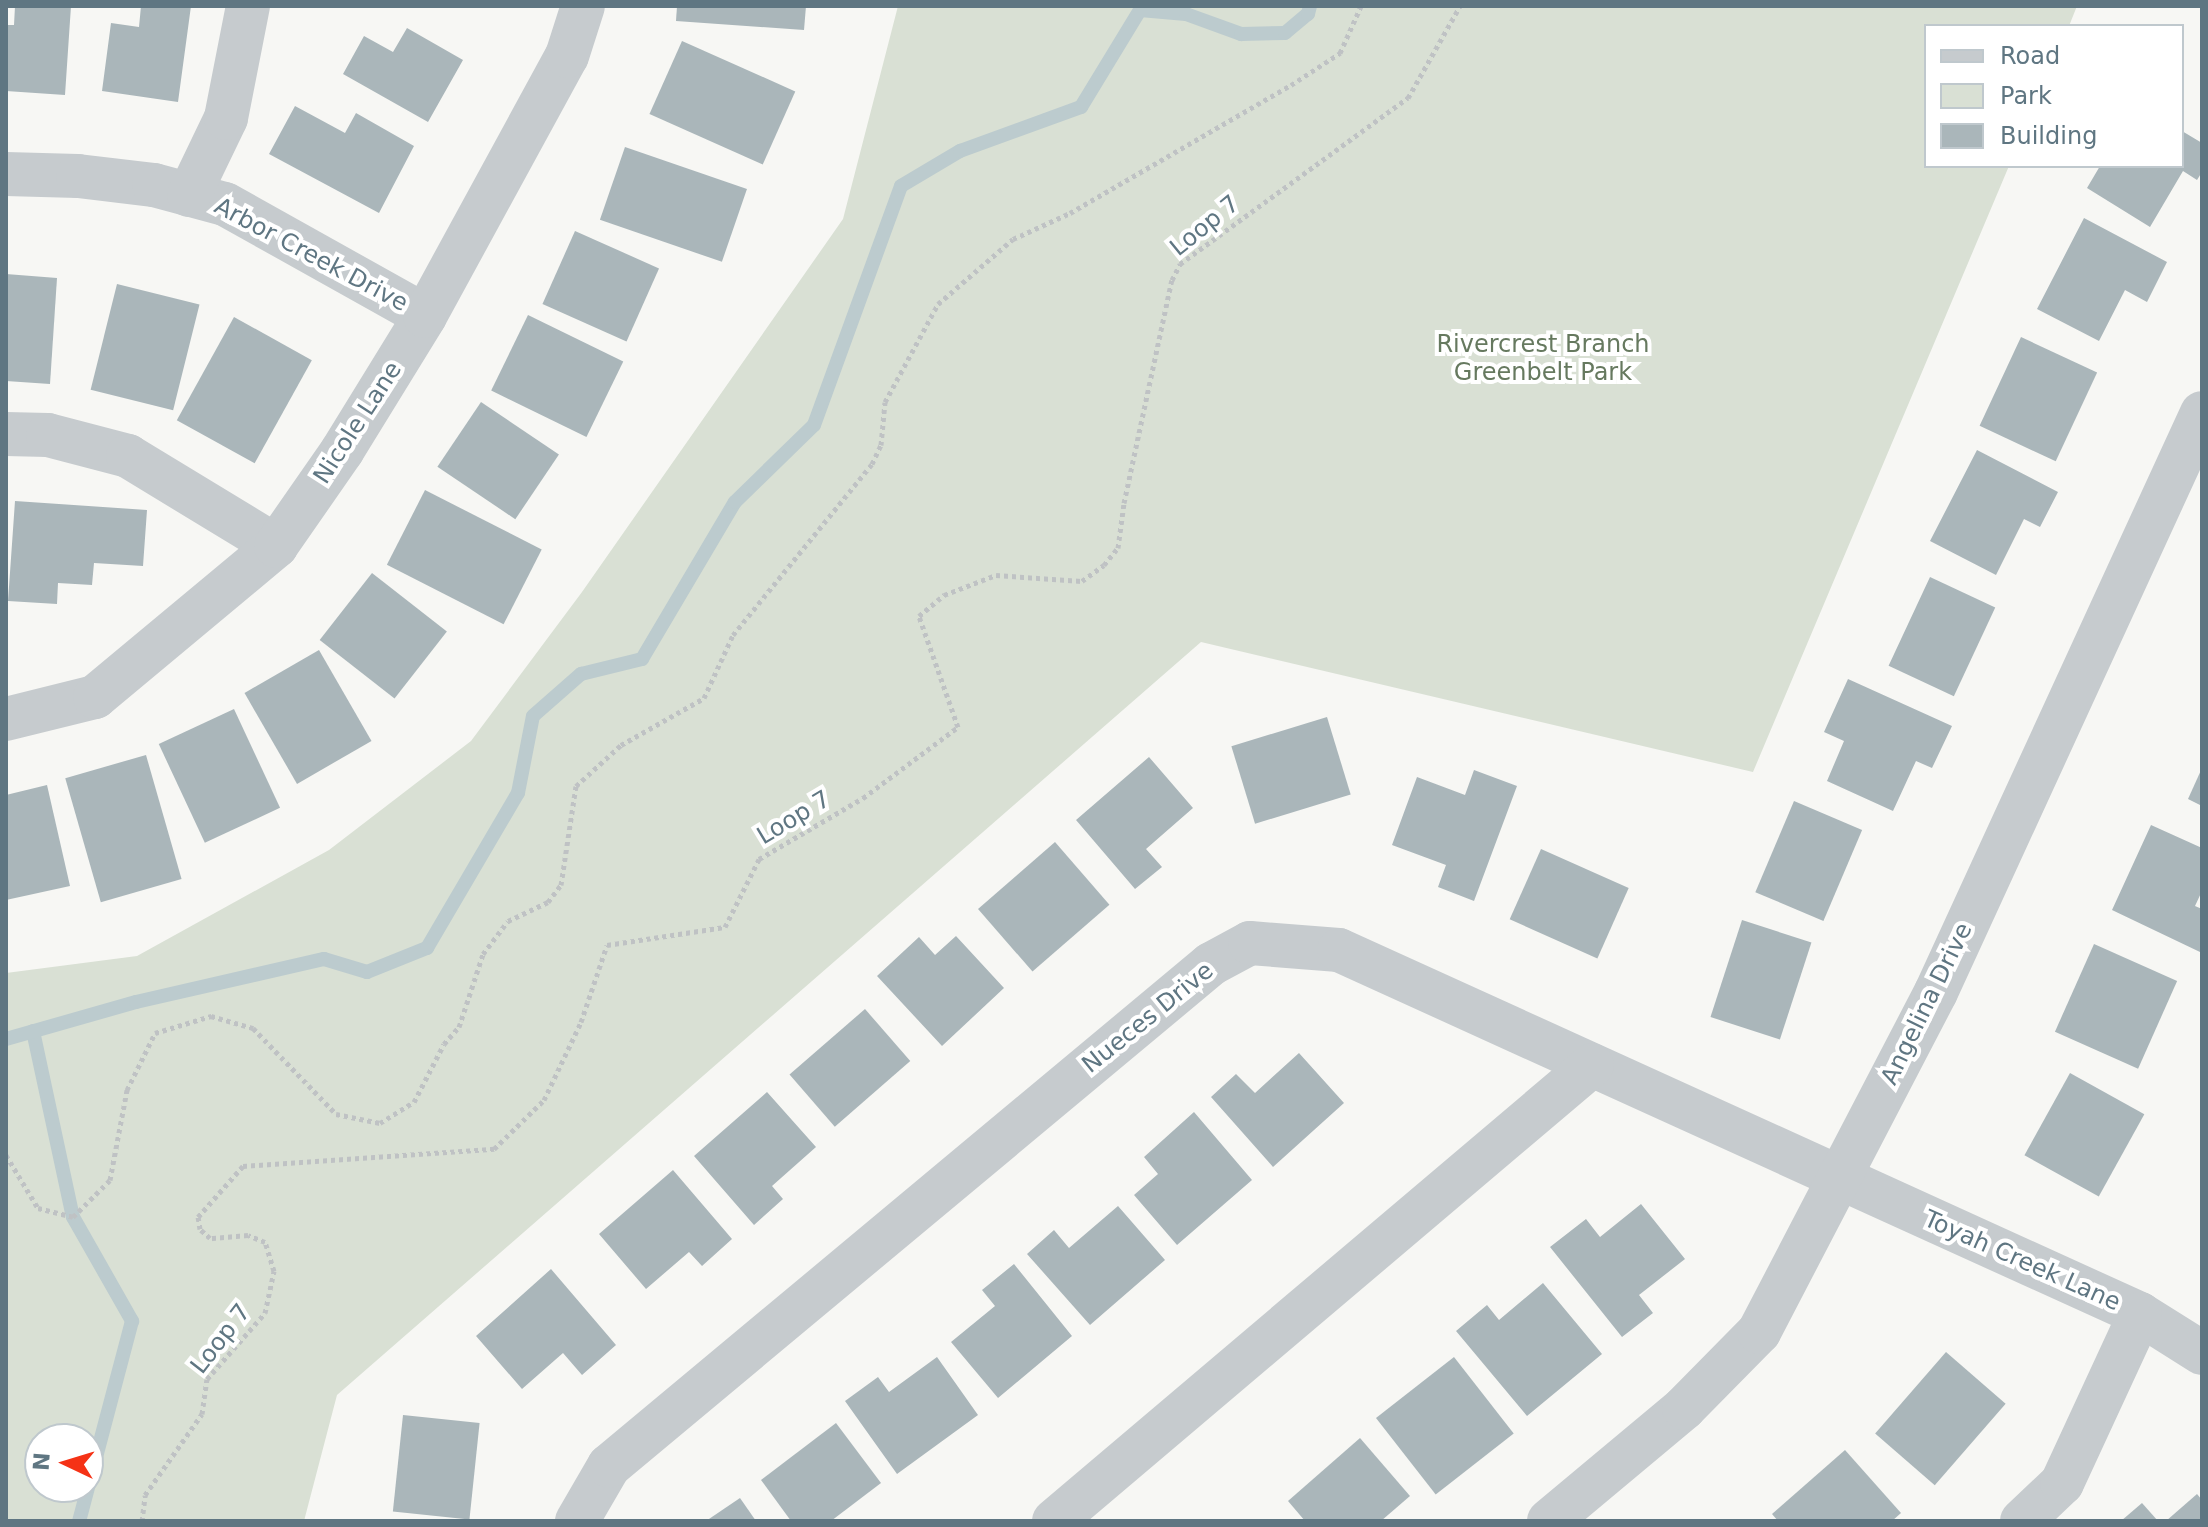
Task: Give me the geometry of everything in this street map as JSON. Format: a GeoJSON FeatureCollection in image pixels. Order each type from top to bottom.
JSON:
{"type":"FeatureCollection","features":[{"type":"Feature","properties":{"kind":"street"},"geometry":{"type":"LineString","coordinates":[[189,195],[226,118],[248,6]]}},
{"type":"Feature","properties":{"kind":"street","name":"Nicole Lane"},"geometry":{"type":"LineString","coordinates":[[6,719],[95,697],[276,546],[342,451],[425,316],[567,56],[583,6]]}},
{"type":"Feature","properties":{"kind":"street","name":"Arbor Creek Drive"},"geometry":{"type":"LineString","coordinates":[[6,174],[78,176],[154,185],[225,204],[425,316]]}},
{"type":"Feature","properties":{"kind":"street","name":"Angelina Drive"},"geometry":{"type":"LineString","coordinates":[[1549,1521],[1684,1408],[1759,1332],[1936,992],[2202,413]]}},
{"type":"Feature","properties":{"kind":"street"},"geometry":{"type":"LineString","coordinates":[[6,434],[48,435],[128,456],[276,546]]}},
{"type":"Feature","properties":{"kind":"street","name":"Nueces Drive"},"geometry":{"type":"LineString","coordinates":[[577,1521],[609,1466],[1211,964],[1250,943],[1339,950],[1838,1177]]}},
{"type":"Feature","properties":{"kind":"street"},"geometry":{"type":"LineString","coordinates":[[1054,1521],[1592,1065]]}},
{"type":"Feature","properties":{"kind":"street","name":"Toyah Creek Lane"},"geometry":{"type":"LineString","coordinates":[[1838,1177],[2140,1314],[2202,1353]]}},
{"type":"Feature","properties":{"kind":"street"},"geometry":{"type":"LineString","coordinates":[[2022,1521],[2062,1483],[2140,1314]]}},
{"type":"Feature","properties":{"kind":"path"},"geometry":{"type":"LineString","coordinates":[[6,1155],[38,1208],[73,1217],[110,1180],[127,1090],[155,1033],[211,1016],[253,1028],[336,1114],[380,1123],[414,1102],[444,1044],[459,1027],[483,954],[508,921],[548,902],[561,885],[576,786],[621,745],[704,698],[733,635],[872,464],[881,445],[885,402],[938,304],[1013,239],[1070,213],[1291,85],[1340,53],[1361,6]]}},
{"type":"Feature","properties":{"kind":"path","name":"Loop 7"},"geometry":{"type":"LineString","coordinates":[[142,1521],[145,1495],[202,1414],[207,1379],[265,1313],[274,1271],[265,1242],[248,1235],[210,1238],[200,1229],[198,1217],[243,1166],[494,1149],[544,1100],[581,1022],[607,945],[725,927],[759,859],[863,798],[958,727],[919,616],[944,595],[996,575],[1082,581],[1104,565],[1118,548],[1124,503],[1172,280],[1180,264],[1408,98],[1460,6]]}},
{"type":"Feature","properties":{"kind":"path"},"geometry":{"type":"LineString","coordinates":[[6,1173],[15,1171]]}},
{"type":"Feature","properties":{"kind":"green space","name":"Rivercrest Branch Greenbelt Park"},"geometry":{"type":"Polygon","coordinates":[[[898,6],[2077,6],[2070,24],[1924,24],[1924,168],[2008,168],[1753,772],[1201,642],[337,1395],[304,1521],[6,1521],[6,973],[137,956],[329,850],[471,741],[582,592],[843,219],[898,6]]]}},
{"type":"Feature","properties":{"kind":"building"},"geometry":{"type":"Polygon","coordinates":[[[15,6],[71,6],[65,95],[6,91],[6,25],[14,25],[15,6]]]}},
{"type":"Feature","properties":{"kind":"building"},"geometry":{"type":"Polygon","coordinates":[[[141,6],[191,6],[178,102],[102,91],[111,23],[139,27],[141,6]]]}},
{"type":"Feature","properties":{"kind":"building"},"geometry":{"type":"Polygon","coordinates":[[[677,6],[806,6],[804,30],[676,21],[677,6]]]}},
{"type":"Feature","properties":{"kind":"building"},"geometry":{"type":"Polygon","coordinates":[[[407,28],[463,60],[428,122],[343,74],[364,36],[393,52],[407,28]]]}},
{"type":"Feature","properties":{"kind":"building"},"geometry":{"type":"Polygon","coordinates":[[[682,41],[795,91],[763,165],[649,114],[682,41]]]}},
{"type":"Feature","properties":{"kind":"building"},"geometry":{"type":"Polygon","coordinates":[[[295,106],[345,133],[356,113],[414,146],[379,213],[269,154],[295,106]]]}},
{"type":"Feature","properties":{"kind":"building"},"geometry":{"type":"Polygon","coordinates":[[[2184,132],[2202,143],[2202,172],[2197,180],[2183,171],[2150,227],[2087,188],[2099,168],[2184,168],[2184,132]]]}},
{"type":"Feature","properties":{"kind":"building"},"geometry":{"type":"Polygon","coordinates":[[[625,147],[747,189],[722,262],[600,220],[625,147]]]}},
{"type":"Feature","properties":{"kind":"building"},"geometry":{"type":"Polygon","coordinates":[[[2084,218],[2167,262],[2147,302],[2125,290],[2099,341],[2037,309],[2084,218]]]}},
{"type":"Feature","properties":{"kind":"building"},"geometry":{"type":"Polygon","coordinates":[[[575,231],[659,268],[627,342],[542,304],[575,231]]]}},
{"type":"Feature","properties":{"kind":"building"},"geometry":{"type":"Polygon","coordinates":[[[6,274],[57,278],[50,384],[6,381],[6,274]]]}},
{"type":"Feature","properties":{"kind":"building"},"geometry":{"type":"Polygon","coordinates":[[[117,284],[199,305],[173,410],[91,390],[117,284]]]}},
{"type":"Feature","properties":{"kind":"building"},"geometry":{"type":"Polygon","coordinates":[[[528,315],[623,361],[586,437],[491,390],[528,315]]]}},
{"type":"Feature","properties":{"kind":"building"},"geometry":{"type":"Polygon","coordinates":[[[234,317],[312,360],[255,463],[177,420],[234,317]]]}},
{"type":"Feature","properties":{"kind":"building"},"geometry":{"type":"Polygon","coordinates":[[[2021,337],[2097,372],[2056,461],[1980,426],[2021,337]]]}},
{"type":"Feature","properties":{"kind":"building"},"geometry":{"type":"Polygon","coordinates":[[[481,402],[559,455],[515,519],[437,467],[481,402]]]}},
{"type":"Feature","properties":{"kind":"building"},"geometry":{"type":"Polygon","coordinates":[[[1977,450],[2058,492],[2040,527],[2024,519],[1996,575],[1930,541],[1977,450]]]}},
{"type":"Feature","properties":{"kind":"building"},"geometry":{"type":"Polygon","coordinates":[[[425,490],[542,549],[504,624],[387,565],[425,490]]]}},
{"type":"Feature","properties":{"kind":"building"},"geometry":{"type":"Polygon","coordinates":[[[15,501],[147,510],[143,566],[94,563],[92,585],[58,583],[57,604],[8,601],[15,501]]]}},
{"type":"Feature","properties":{"kind":"building"},"geometry":{"type":"Polygon","coordinates":[[[372,573],[447,631],[395,698],[320,640],[372,573]]]}},
{"type":"Feature","properties":{"kind":"building"},"geometry":{"type":"Polygon","coordinates":[[[1930,577],[1995,607],[1954,696],[1889,666],[1930,577]]]}},
{"type":"Feature","properties":{"kind":"building"},"geometry":{"type":"Polygon","coordinates":[[[319,650],[372,741],[297,784],[245,693],[319,650]]]}},
{"type":"Feature","properties":{"kind":"building"},"geometry":{"type":"Polygon","coordinates":[[[1848,679],[1952,726],[1932,768],[1916,761],[1893,811],[1827,781],[1844,741],[1824,732],[1848,679]]]}},
{"type":"Feature","properties":{"kind":"building"},"geometry":{"type":"Polygon","coordinates":[[[234,709],[280,808],[205,843],[159,744],[234,709]]]}},
{"type":"Feature","properties":{"kind":"building"},"geometry":{"type":"Polygon","coordinates":[[[1327,717],[1351,794],[1255,824],[1231,746],[1327,717]]]}},
{"type":"Feature","properties":{"kind":"building"},"geometry":{"type":"Polygon","coordinates":[[[146,755],[182,879],[101,902],[65,778],[146,755]]]}},
{"type":"Feature","properties":{"kind":"building"},"geometry":{"type":"Polygon","coordinates":[[[1149,757],[1193,808],[1146,849],[1162,867],[1135,889],[1076,820],[1149,757]]]}},
{"type":"Feature","properties":{"kind":"building"},"geometry":{"type":"Polygon","coordinates":[[[2202,768],[2202,806],[2188,799],[2202,768]]]}},
{"type":"Feature","properties":{"kind":"building"},"geometry":{"type":"Polygon","coordinates":[[[1474,770],[1517,786],[1474,901],[1438,887],[1446,865],[1392,845],[1417,777],[1465,795],[1474,770]]]}},
{"type":"Feature","properties":{"kind":"building"},"geometry":{"type":"Polygon","coordinates":[[[47,785],[70,886],[6,900],[6,795],[47,785]]]}},
{"type":"Feature","properties":{"kind":"building"},"geometry":{"type":"Polygon","coordinates":[[[1794,801],[1862,830],[1823,921],[1755,892],[1794,801]]]}},
{"type":"Feature","properties":{"kind":"building"},"geometry":{"type":"Polygon","coordinates":[[[2151,825],[2202,848],[2202,891],[2195,906],[2202,909],[2200,952],[2112,910],[2151,825]]]}},
{"type":"Feature","properties":{"kind":"building"},"geometry":{"type":"Polygon","coordinates":[[[1055,842],[1109,905],[1032,972],[978,909],[1055,842]]]}},
{"type":"Feature","properties":{"kind":"building"},"geometry":{"type":"Polygon","coordinates":[[[1541,849],[1629,888],[1597,958],[1510,919],[1541,849]]]}},
{"type":"Feature","properties":{"kind":"building"},"geometry":{"type":"Polygon","coordinates":[[[1742,920],[1811,943],[1780,1040],[1710,1017],[1742,920]]]}},
{"type":"Feature","properties":{"kind":"building"},"geometry":{"type":"Polygon","coordinates":[[[956,936],[1004,988],[942,1046],[877,976],[919,937],[935,955],[956,936]]]}},
{"type":"Feature","properties":{"kind":"building"},"geometry":{"type":"Polygon","coordinates":[[[2094,944],[2177,981],[2138,1069],[2055,1032],[2094,944]]]}},
{"type":"Feature","properties":{"kind":"building"},"geometry":{"type":"Polygon","coordinates":[[[865,1009],[910,1061],[835,1127],[790,1075],[865,1009]]]}},
{"type":"Feature","properties":{"kind":"building"},"geometry":{"type":"Polygon","coordinates":[[[1299,1053],[1344,1103],[1273,1167],[1211,1097],[1236,1074],[1255,1093],[1299,1053]]]}},
{"type":"Feature","properties":{"kind":"building"},"geometry":{"type":"Polygon","coordinates":[[[2070,1073],[2144,1114],[2099,1196],[2024,1155],[2070,1073]]]}},
{"type":"Feature","properties":{"kind":"building"},"geometry":{"type":"Polygon","coordinates":[[[767,1092],[816,1147],[772,1186],[783,1199],[754,1225],[694,1156],[767,1092]]]}},
{"type":"Feature","properties":{"kind":"building"},"geometry":{"type":"Polygon","coordinates":[[[1194,1112],[1252,1180],[1177,1245],[1134,1195],[1158,1174],[1144,1157],[1194,1112]]]}},
{"type":"Feature","properties":{"kind":"building"},"geometry":{"type":"Polygon","coordinates":[[[673,1170],[732,1239],[702,1266],[689,1252],[646,1289],[599,1234],[673,1170]]]}},
{"type":"Feature","properties":{"kind":"building"},"geometry":{"type":"Polygon","coordinates":[[[1641,1204],[1685,1259],[1639,1295],[1653,1313],[1622,1337],[1550,1247],[1586,1219],[1600,1237],[1641,1204]]]}},
{"type":"Feature","properties":{"kind":"building"},"geometry":{"type":"Polygon","coordinates":[[[1118,1206],[1165,1260],[1090,1325],[1027,1254],[1054,1230],[1069,1248],[1118,1206]]]}},
{"type":"Feature","properties":{"kind":"building"},"geometry":{"type":"Polygon","coordinates":[[[1014,1264],[1072,1336],[998,1398],[951,1342],[995,1306],[982,1290],[1014,1264]]]}},
{"type":"Feature","properties":{"kind":"building"},"geometry":{"type":"Polygon","coordinates":[[[551,1269],[616,1345],[582,1375],[563,1353],[522,1389],[476,1336],[551,1269]]]}},
{"type":"Feature","properties":{"kind":"building"},"geometry":{"type":"Polygon","coordinates":[[[1543,1283],[1602,1354],[1527,1416],[1456,1331],[1487,1305],[1499,1320],[1543,1283]]]}},
{"type":"Feature","properties":{"kind":"building"},"geometry":{"type":"Polygon","coordinates":[[[1946,1352],[2006,1404],[1935,1485],[1875,1434],[1946,1352]]]}},
{"type":"Feature","properties":{"kind":"building"},"geometry":{"type":"Polygon","coordinates":[[[937,1357],[978,1415],[897,1474],[845,1401],[878,1377],[889,1392],[937,1357]]]}},
{"type":"Feature","properties":{"kind":"building"},"geometry":{"type":"Polygon","coordinates":[[[1454,1357],[1514,1433],[1436,1494],[1376,1418],[1454,1357]]]}},
{"type":"Feature","properties":{"kind":"building"},"geometry":{"type":"Polygon","coordinates":[[[403,1415],[480,1423],[469,1520],[393,1511],[403,1415]]]}},
{"type":"Feature","properties":{"kind":"building"},"geometry":{"type":"Polygon","coordinates":[[[836,1423],[881,1483],[831,1521],[791,1521],[761,1480],[836,1423]]]}},
{"type":"Feature","properties":{"kind":"building"},"geometry":{"type":"Polygon","coordinates":[[[1360,1438],[1410,1496],[1381,1521],[1305,1521],[1288,1501],[1360,1438]]]}},
{"type":"Feature","properties":{"kind":"building"},"geometry":{"type":"Polygon","coordinates":[[[1845,1450],[1901,1513],[1892,1521],[1778,1521],[1772,1514],[1845,1450]]]}},
{"type":"Feature","properties":{"kind":"building"},"geometry":{"type":"Polygon","coordinates":[[[2197,1494],[2202,1500],[2202,1521],[2166,1521],[2197,1494]]]}},
{"type":"Feature","properties":{"kind":"building"},"geometry":{"type":"Polygon","coordinates":[[[740,1498],[756,1521],[706,1521],[740,1498]]]}},
{"type":"Feature","properties":{"kind":"building"},"geometry":{"type":"Polygon","coordinates":[[[2142,1503],[2158,1521],[2121,1521],[2142,1503]]]}},
{"type":"Feature","properties":{"kind":"waterway"},"geometry":{"type":"LineString","coordinates":[[6,1039],[136,1002],[324,959],[367,972],[427,948],[518,793],[533,716],[581,674],[642,659],[735,502],[814,425],[901,186],[960,151],[1081,107],[1140,10],[1186,14],[1241,34],[1285,33],[1308,14],[1310,6]]}},
{"type":"Feature","properties":{"kind":"waterway"},"geometry":{"type":"LineString","coordinates":[[33,1031],[73,1217],[132,1321],[79,1521]]}}]}
